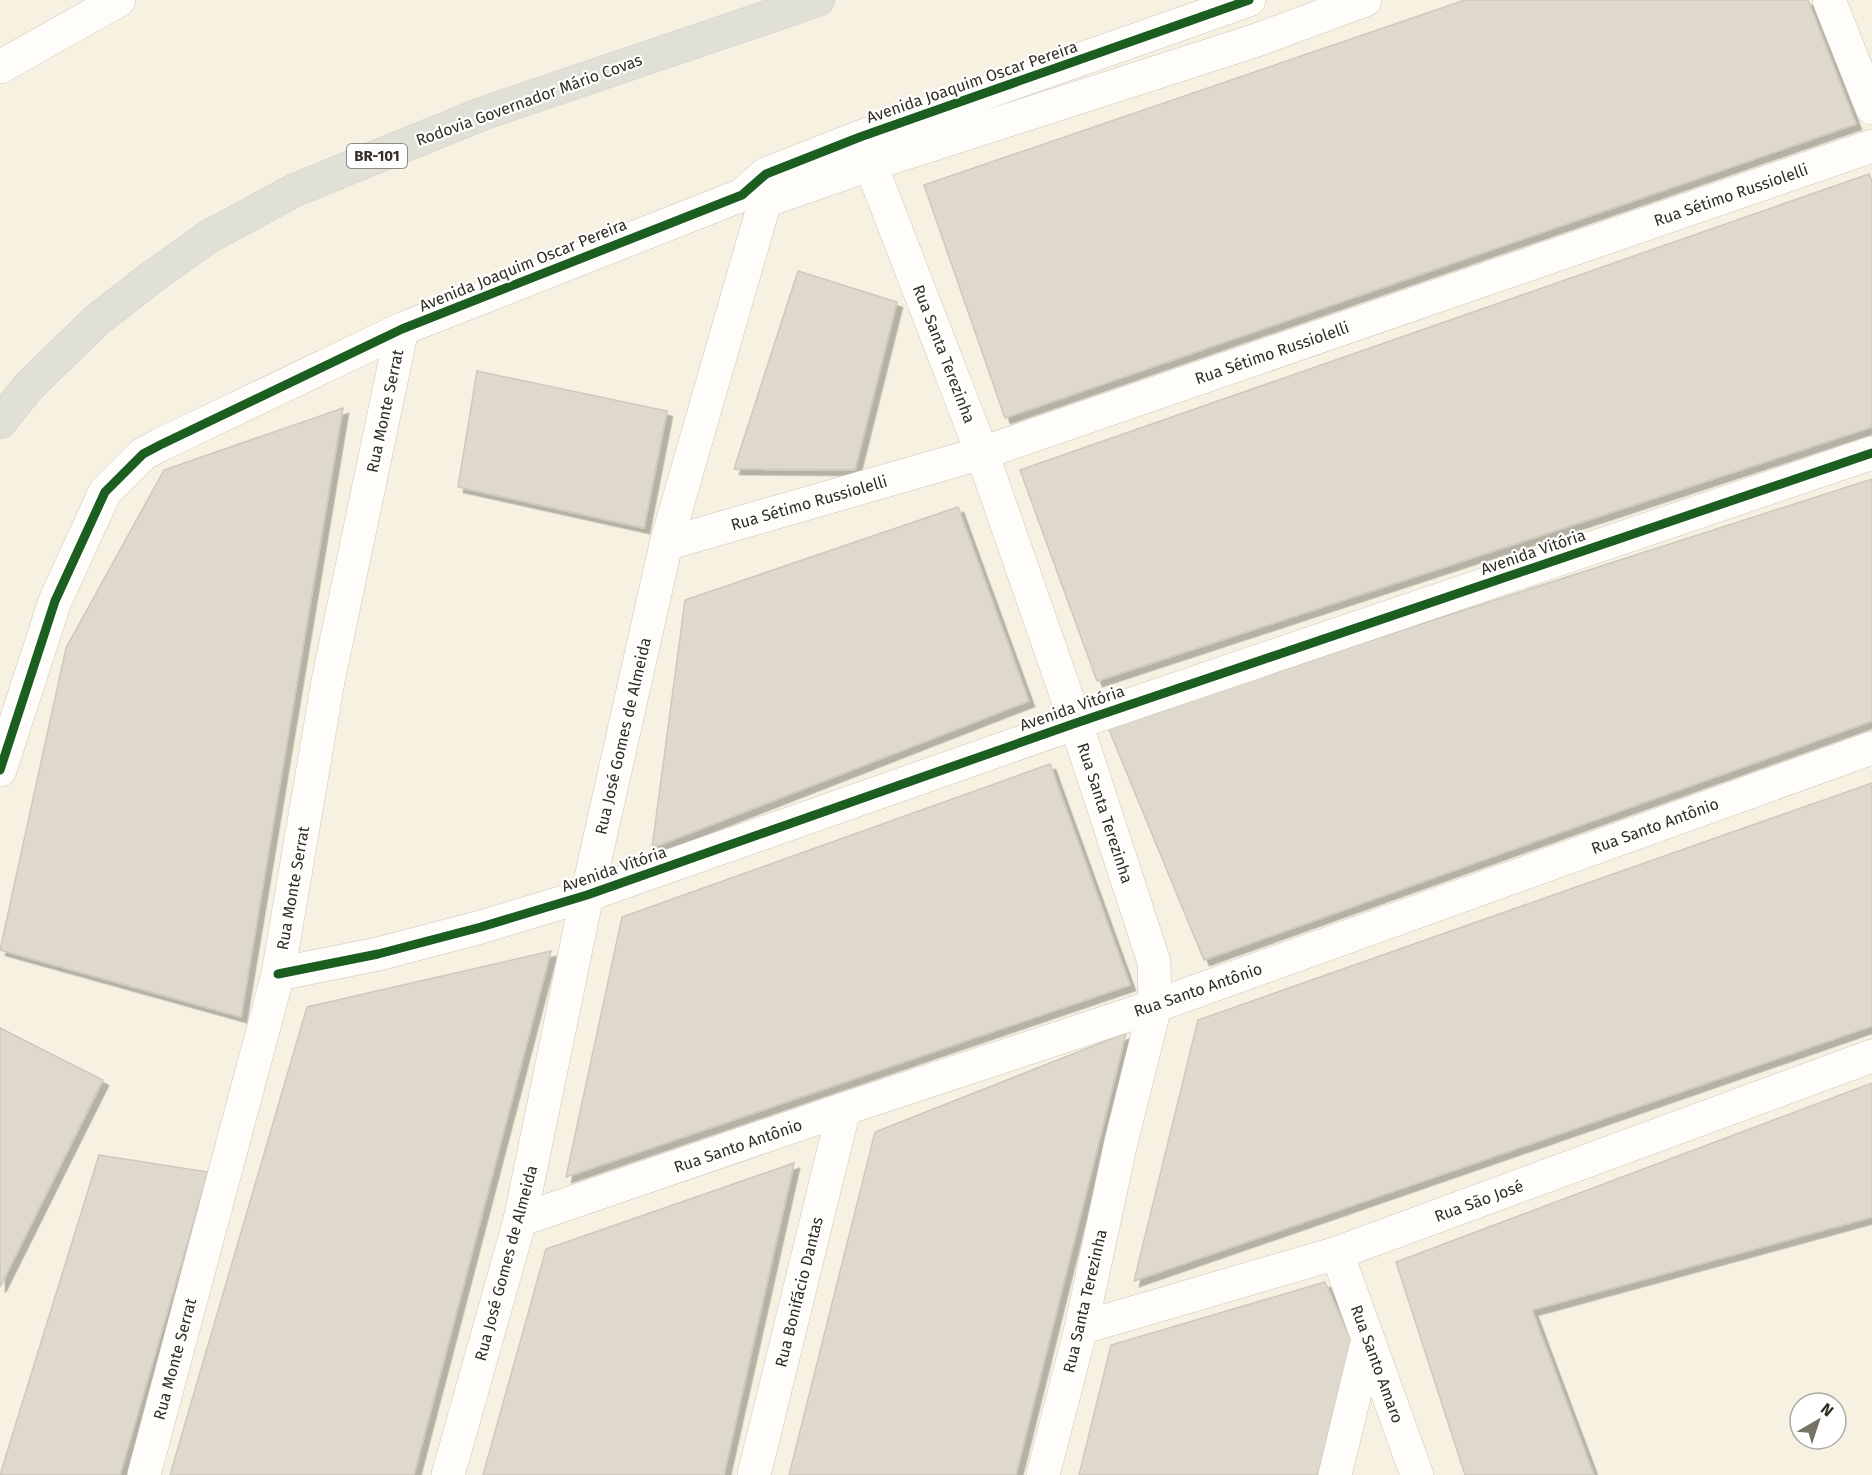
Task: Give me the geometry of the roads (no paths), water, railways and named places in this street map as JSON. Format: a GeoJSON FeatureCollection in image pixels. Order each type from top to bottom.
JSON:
{"type":"FeatureCollection","features":[{"type":"Feature","properties":{"kind":"highway","name":"Rodovia Governador Mário Covas"},"geometry":{"type":"LineString","coordinates":[[0,422],[29,386],[97,320],[208,237],[296,190],[484,113],[818,0]]}},
{"type":"Feature","properties":{"kind":"street"},"geometry":{"type":"LineString","coordinates":[[0,67],[119,0]]}},
{"type":"Feature","properties":{"kind":"street","name":"Avenida Joaquim Oscar Pereira"},"geometry":{"type":"LineString","coordinates":[[866,150],[1257,40],[1365,0]]}},
{"type":"Feature","properties":{"kind":"street"},"geometry":{"type":"LineString","coordinates":[[1829,0],[1872,108]]}},
{"type":"Feature","properties":{"kind":"street"},"geometry":{"type":"LineString","coordinates":[[1246,1],[1257,40]]}},
{"type":"Feature","properties":{"kind":"street","name":"Avenida Joaquim Oscar Pereira"},"geometry":{"type":"LineString","coordinates":[[0,770],[55,601],[105,492],[142,454],[402,329],[1246,1]]}},
{"type":"Feature","properties":{"kind":"street","name":"Rua Sétimo Russiolelli"},"geometry":{"type":"LineString","coordinates":[[666,544],[982,453],[1872,146]]}},
{"type":"Feature","properties":{"kind":"street","name":"Rua Santa Terezinha"},"geometry":{"type":"LineString","coordinates":[[866,150],[982,453],[1076,723],[1151,950],[1154,972],[1155,1006],[1121,1142],[1081,1328],[1042,1475]]}},
{"type":"Feature","properties":{"kind":"street","name":"Rua José Gomes de Almeida"},"geometry":{"type":"LineString","coordinates":[[448,1475],[520,1220],[587,895],[666,544],[758,190]]}},
{"type":"Feature","properties":{"kind":"street","name":"Rua Monte Serrat"},"geometry":{"type":"LineString","coordinates":[[144,1475],[278,974],[328,681],[402,329]]}},
{"type":"Feature","properties":{"kind":"street","name":"Avenida Vitória"},"geometry":{"type":"LineString","coordinates":[[278,974],[378,954],[481,927],[587,895],[1076,723],[1872,453]]}},
{"type":"Feature","properties":{"kind":"street","name":"Rua Santo Antônio"},"geometry":{"type":"LineString","coordinates":[[520,1220],[1155,1006],[1872,748]]}},
{"type":"Feature","properties":{"kind":"street","name":"Rua São José"},"geometry":{"type":"LineString","coordinates":[[1081,1328],[1337,1253],[1872,1056]]}},
{"type":"Feature","properties":{"kind":"street","name":"Rua Bonifácio Dantas"},"geometry":{"type":"LineString","coordinates":[[753,1475],[844,1109]]}},
{"type":"Feature","properties":{"kind":"street","name":"Rua Santo Amaro"},"geometry":{"type":"LineString","coordinates":[[1337,1253],[1417,1475]]}},
{"type":"Feature","properties":{"kind":"street"},"geometry":{"type":"LineString","coordinates":[[1335,1475],[1368,1339]]}}]}
